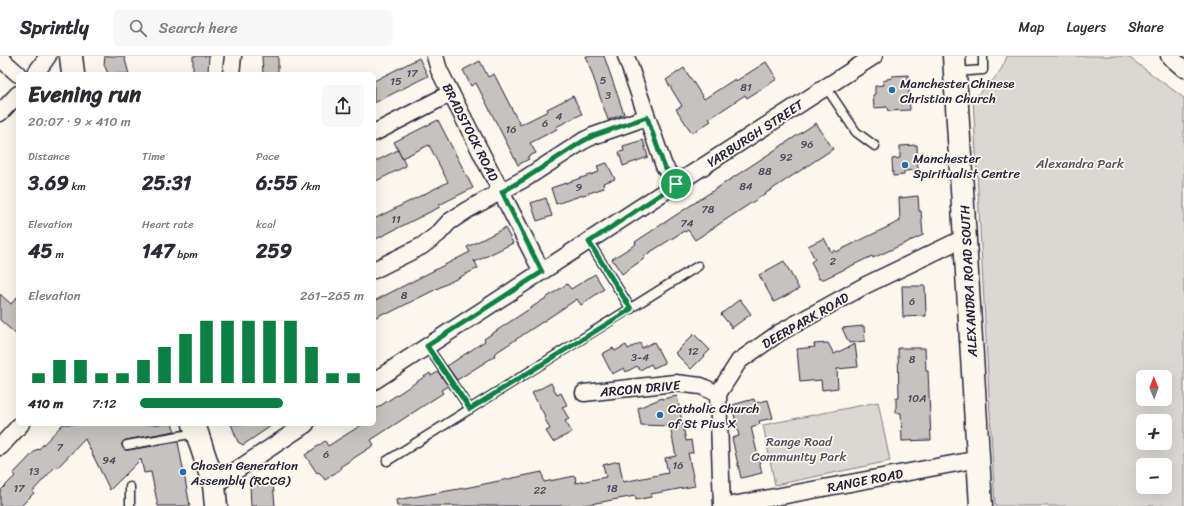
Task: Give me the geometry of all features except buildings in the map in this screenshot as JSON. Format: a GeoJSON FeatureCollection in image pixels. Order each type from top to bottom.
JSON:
{"type":"FeatureCollection","features":[{"type":"Feature","properties":{"kind":"street"},"geometry":{"type":"LineString","coordinates":[[36,72],[48,56]]}},
{"type":"Feature","properties":{"kind":"street"},"geometry":{"type":"LineString","coordinates":[[71,56],[73,72]]}},
{"type":"Feature","properties":{"kind":"street"},"geometry":{"type":"LineString","coordinates":[[231,72],[233,56]]}},
{"type":"Feature","properties":{"kind":"street","name":"BRADSTOCK ROAD"},"geometry":{"type":"LineString","coordinates":[[435,56],[451,93],[542,272]]}},
{"type":"Feature","properties":{"kind":"street"},"geometry":{"type":"LineString","coordinates":[[626,56],[664,166],[676,184]]}},
{"type":"Feature","properties":{"kind":"street","name":"YARBURGH STREET"},"geometry":{"type":"LineString","coordinates":[[376,380],[874,56]]}},
{"type":"Feature","properties":{"kind":"street"},"geometry":{"type":"LineString","coordinates":[[1170,56],[1184,69]]}},
{"type":"Feature","properties":{"kind":"street"},"geometry":{"type":"LineString","coordinates":[[0,58],[16,72]]}},
{"type":"Feature","properties":{"kind":"street","name":"ALEXANDRA ROAD SOUTH"},"geometry":{"type":"LineString","coordinates":[[953,62],[966,237],[981,506]]}},
{"type":"Feature","properties":{"kind":"street"},"geometry":{"type":"LineString","coordinates":[[376,131],[451,93]]}},
{"type":"Feature","properties":{"kind":"street"},"geometry":{"type":"LineString","coordinates":[[0,113],[16,96]]}},
{"type":"Feature","properties":{"kind":"street"},"geometry":{"type":"LineString","coordinates":[[376,269],[422,246],[438,234],[449,222],[467,210],[526,178],[583,141],[647,117]]}},
{"type":"Feature","properties":{"kind":"street","name":"DEERPARK ROAD"},"geometry":{"type":"LineString","coordinates":[[718,394],[739,361],[778,333],[866,285],[966,237]]}},
{"type":"Feature","properties":{"kind":"street","name":"ARCON DRIVE"},"geometry":{"type":"LineString","coordinates":[[584,393],[675,383],[701,386],[718,394]]}},
{"type":"Feature","properties":{"kind":"street"},"geometry":{"type":"LineString","coordinates":[[718,394],[722,506]]}},
{"type":"Feature","properties":{"kind":"street"},"geometry":{"type":"LineString","coordinates":[[0,446],[19,426]]}},
{"type":"Feature","properties":{"kind":"street"},"geometry":{"type":"LineString","coordinates":[[195,428],[215,496],[303,426]]}},
{"type":"Feature","properties":{"kind":"street","name":"RANGE ROAD"},"geometry":{"type":"LineString","coordinates":[[727,506],[979,458]]}},
{"type":"Feature","properties":{"kind":"lane"},"geometry":{"type":"LineString","coordinates":[[953,62],[983,70],[983,56]]}},
{"type":"Feature","properties":{"kind":"lane"},"geometry":{"type":"LineString","coordinates":[[826,87],[856,132],[875,146]]}},
{"type":"Feature","properties":{"kind":"lane"},"geometry":{"type":"LineString","coordinates":[[589,242],[631,309]]}},
{"type":"Feature","properties":{"kind":"lane"},"geometry":{"type":"LineString","coordinates":[[387,461],[698,266]]}},
{"type":"Feature","properties":{"kind":"lane"},"geometry":{"type":"LineString","coordinates":[[427,346],[470,409]]}},
{"type":"Feature","properties":{"kind":"lane"},"geometry":{"type":"LineString","coordinates":[[127,445],[195,428]]}},
{"type":"Feature","properties":{"kind":"lane"},"geometry":{"type":"LineString","coordinates":[[130,487],[130,506]]}},
{"type":"Feature","properties":{"kind":"green space","name":"Alexandra Park"},"geometry":{"type":"Polygon","coordinates":[[[1007,56],[1127,56],[1184,98],[1184,506],[995,506],[973,98],[993,80],[1001,69],[1007,56]]]}},
{"type":"Feature","properties":{"kind":"green space","name":"Range Road Community Park"},"geometry":{"type":"Polygon","coordinates":[[[878,402],[890,461],[775,485],[763,425],[878,402]]]}},
{"type":"Feature","properties":{"kind":"place","name":"Manchester Chinese Christian Church"},"geometry":{"type":"Point","coordinates":[892,90]}},
{"type":"Feature","properties":{"kind":"place","name":"Manchester Spiritualist Centre"},"geometry":{"type":"Point","coordinates":[905,165]}},
{"type":"Feature","properties":{"kind":"place","name":"Catholic Church of St Pius X"},"geometry":{"type":"Point","coordinates":[660,415]}},
{"type":"Feature","properties":{"kind":"place","name":"Chosen Generation Assembly (RCCG)"},"geometry":{"type":"Point","coordinates":[183,472]}},
{"type":"Feature","properties":{"kind":"route"},"geometry":{"type":"LineString","coordinates":[[647,117],[664,166],[676,184],[589,242],[631,309],[470,409],[427,346],[542,272],[502,192],[583,141],[647,117]]}}]}
